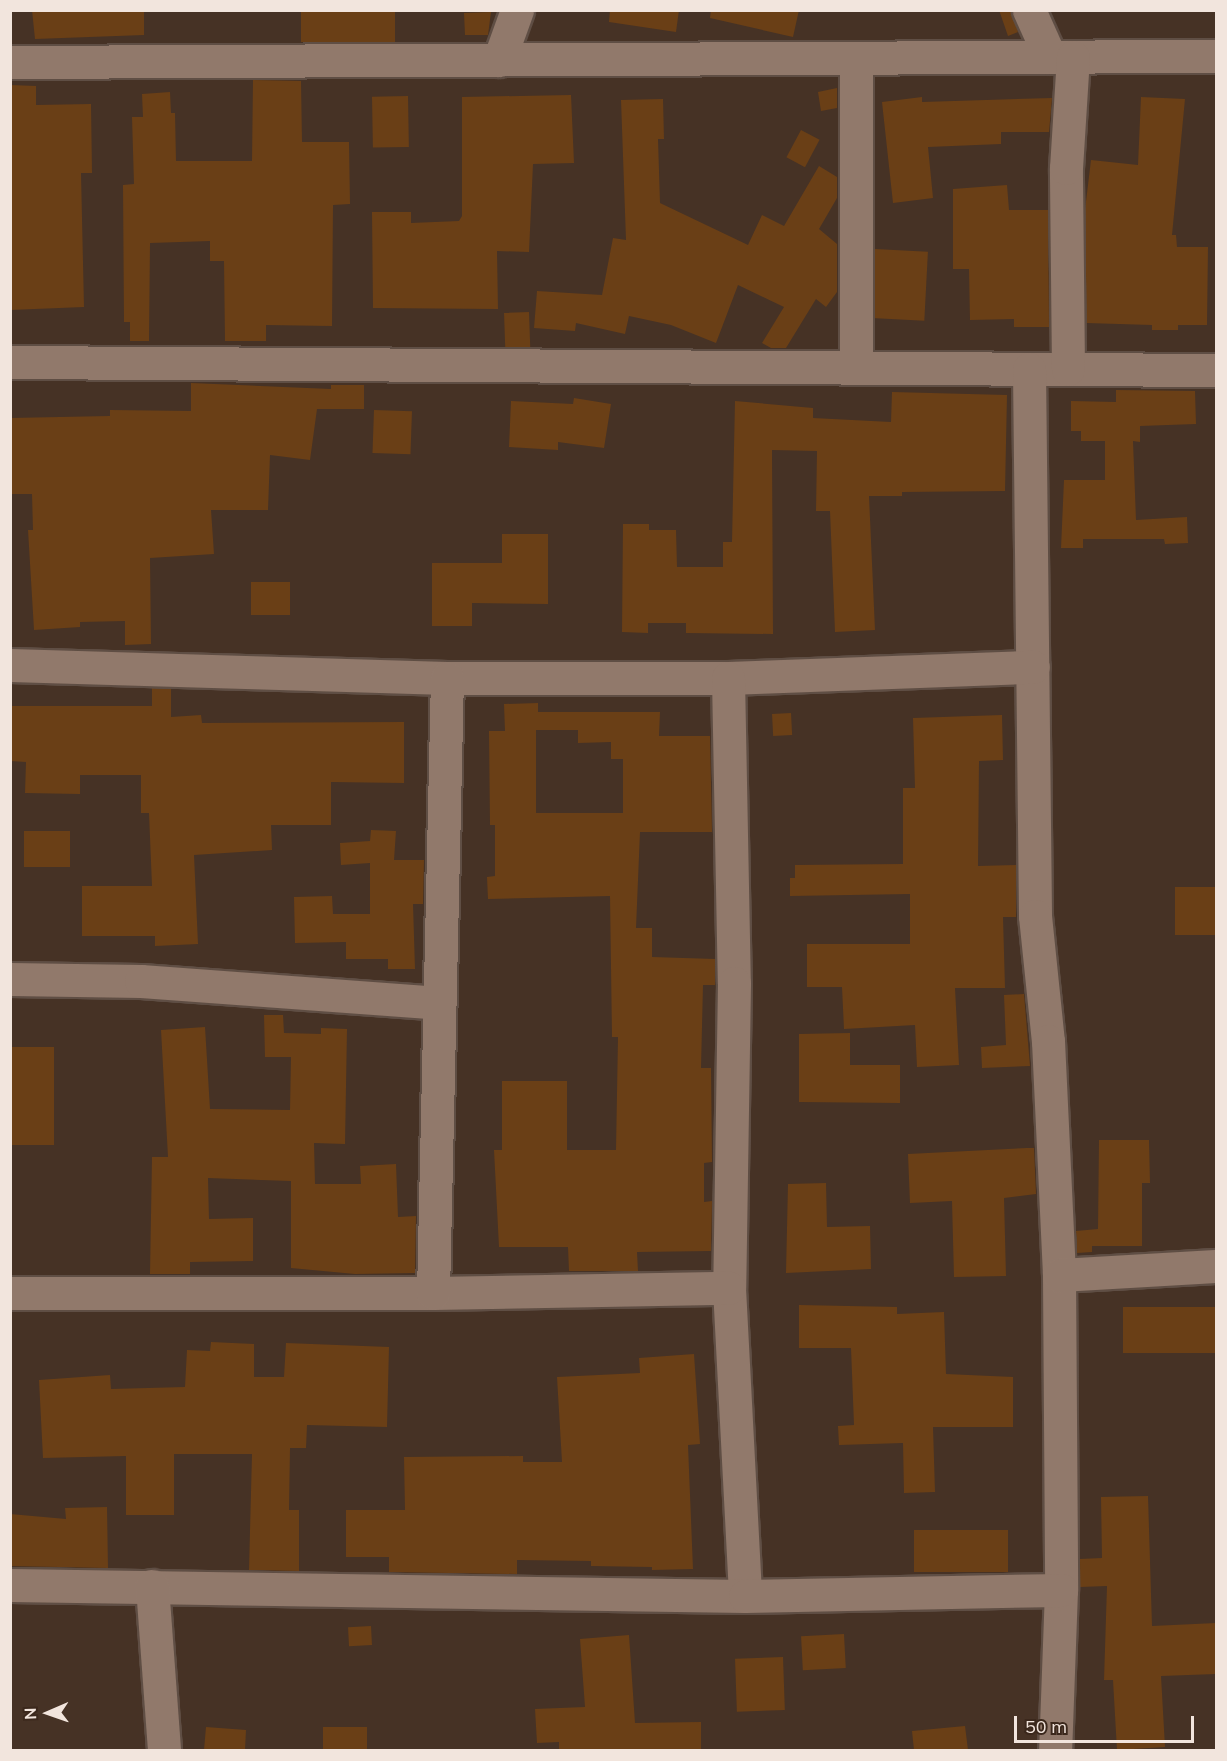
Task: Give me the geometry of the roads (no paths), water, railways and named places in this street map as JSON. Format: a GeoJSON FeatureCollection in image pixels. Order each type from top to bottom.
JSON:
{"type":"FeatureCollection","features":[{"type":"Feature","properties":{"kind":"street"},"geometry":{"type":"LineString","coordinates":[[499,60],[517,10]]}},
{"type":"Feature","properties":{"kind":"street"},"geometry":{"type":"LineString","coordinates":[[1029,10],[1061,57],[1066,168],[1068,369]]}},
{"type":"Feature","properties":{"kind":"street"},"geometry":{"type":"LineString","coordinates":[[10,62],[1216,56]]}},
{"type":"Feature","properties":{"kind":"street"},"geometry":{"type":"LineString","coordinates":[[856,58],[856,368]]}},
{"type":"Feature","properties":{"kind":"street"},"geometry":{"type":"LineString","coordinates":[[10,362],[1216,370]]}},
{"type":"Feature","properties":{"kind":"street"},"geometry":{"type":"LineString","coordinates":[[1029,369],[1035,916],[1048,1041],[1059,1275],[1060,1590],[1055,1750]]}},
{"type":"Feature","properties":{"kind":"street"},"geometry":{"type":"LineString","coordinates":[[10,665],[447,678],[728,678],[1033,667]]}},
{"type":"Feature","properties":{"kind":"street"},"geometry":{"type":"LineString","coordinates":[[433,1293],[447,678]]}},
{"type":"Feature","properties":{"kind":"street"},"geometry":{"type":"LineString","coordinates":[[728,678],[734,983],[729,1288],[745,1596]]}},
{"type":"Feature","properties":{"kind":"street"},"geometry":{"type":"LineString","coordinates":[[10,979],[141,981],[438,1003]]}},
{"type":"Feature","properties":{"kind":"street"},"geometry":{"type":"LineString","coordinates":[[1059,1275],[1216,1266]]}},
{"type":"Feature","properties":{"kind":"street"},"geometry":{"type":"LineString","coordinates":[[10,1293],[433,1293],[729,1288]]}},
{"type":"Feature","properties":{"kind":"street"},"geometry":{"type":"LineString","coordinates":[[10,1585],[745,1596],[1060,1590]]}},
{"type":"Feature","properties":{"kind":"street"},"geometry":{"type":"LineString","coordinates":[[152,1586],[164,1750]]}}]}
